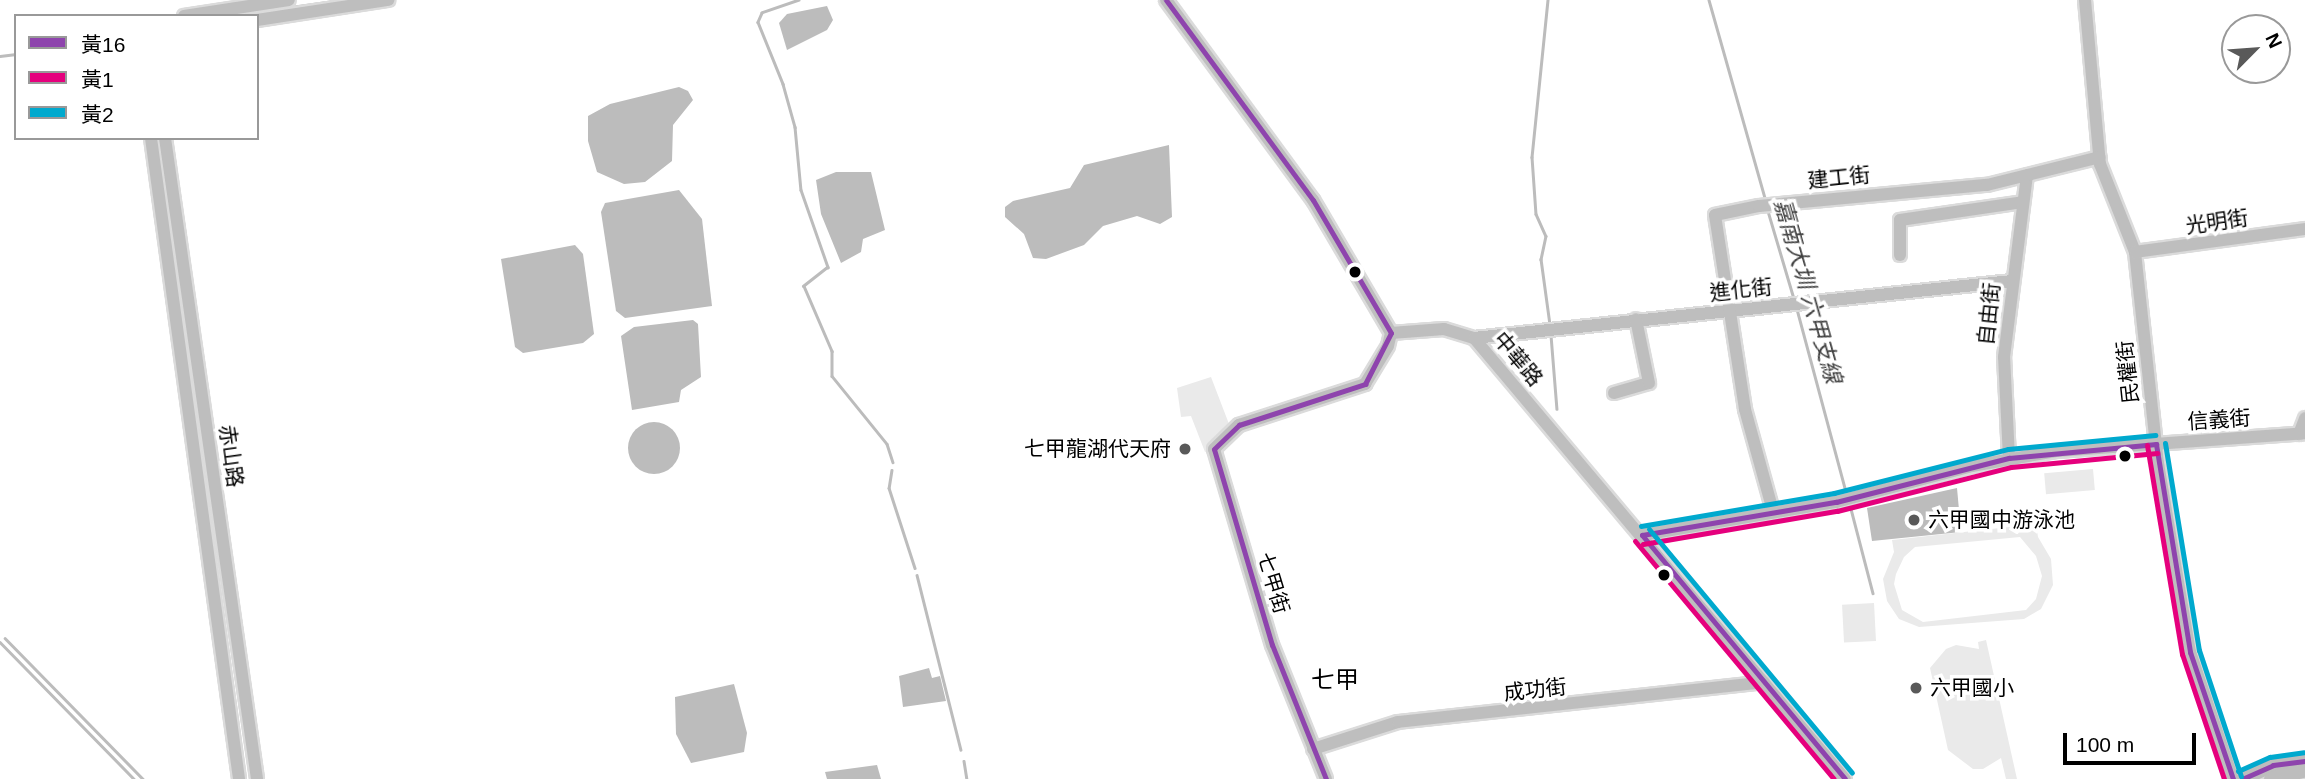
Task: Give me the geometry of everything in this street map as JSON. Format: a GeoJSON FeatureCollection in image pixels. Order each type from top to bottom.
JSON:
{"type":"FeatureCollection","features":[{"type":"Feature","properties":{"kind":"main road"},"geometry":{"type":"LineString","coordinates":[[2242,779],[2273,765],[2305,761]]}},
{"type":"Feature","properties":{"kind":"main road"},"geometry":{"type":"LineString","coordinates":[[2271,779],[2305,771]]}},
{"type":"Feature","properties":{"kind":"street"},"geometry":{"type":"LineString","coordinates":[[197,14],[289,0]]}},
{"type":"Feature","properties":{"kind":"street"},"geometry":{"type":"LineString","coordinates":[[259,20],[388,0]]}},
{"type":"Feature","properties":{"kind":"street"},"geometry":{"type":"LineString","coordinates":[[1166,0],[1313,200],[1391,333]]}},
{"type":"Feature","properties":{"kind":"street","name":"民權街"},"geometry":{"type":"LineString","coordinates":[[2085,0],[2104,183],[2135,252],[2156,444],[2190,652],[2233,779]]}},
{"type":"Feature","properties":{"kind":"street","name":"赤山路"},"geometry":{"type":"LineString","coordinates":[[151,140],[239,779]]}},
{"type":"Feature","properties":{"kind":"street","name":"赤山路"},"geometry":{"type":"LineString","coordinates":[[165,140],[257,779]]}},
{"type":"Feature","properties":{"kind":"street","name":"建工街"},"geometry":{"type":"LineString","coordinates":[[1773,511],[1745,410],[1727,311],[1715,215],[1767,205],[1987,185],[2100,158]]}},
{"type":"Feature","properties":{"kind":"street","name":"自由街"},"geometry":{"type":"LineString","coordinates":[[2009,458],[2004,357],[2027,175]]}},
{"type":"Feature","properties":{"kind":"street"},"geometry":{"type":"LineString","coordinates":[[1900,255],[1900,220],[2023,202]]}},
{"type":"Feature","properties":{"kind":"street","name":"光明街"},"geometry":{"type":"LineString","coordinates":[[2135,252],[2305,229]]}},
{"type":"Feature","properties":{"kind":"street","name":"進化街"},"geometry":{"type":"LineString","coordinates":[[1474,338],[2012,281]]}},
{"type":"Feature","properties":{"kind":"street"},"geometry":{"type":"LineString","coordinates":[[1614,393],[1649,383],[1636,319]]}},
{"type":"Feature","properties":{"kind":"street","name":"中華路"},"geometry":{"type":"LineString","coordinates":[[1391,333],[1444,329],[1474,338],[1845,779]]}},
{"type":"Feature","properties":{"kind":"street","name":"七甲街"},"geometry":{"type":"LineString","coordinates":[[1326,779],[1265,623],[1214,449],[1239,425],[1365,384],[1388,346],[1391,333]]}},
{"type":"Feature","properties":{"kind":"street"},"geometry":{"type":"LineString","coordinates":[[2302,434],[2305,418]]}},
{"type":"Feature","properties":{"kind":"street","name":"信義街"},"geometry":{"type":"LineString","coordinates":[[1642,535],[1836,502],[2009,458],[2302,434]]}},
{"type":"Feature","properties":{"kind":"street","name":"成功街"},"geometry":{"type":"LineString","coordinates":[[1313,749],[1398,722],[1763,682]]}},
{"type":"Feature","properties":{"kind":"shaded area"},"geometry":{"type":"Polygon","coordinates":[[[827,6],[833,20],[827,30],[787,50],[779,23],[787,14],[827,6]]]}},
{"type":"Feature","properties":{"kind":"shaded area"},"geometry":{"type":"Polygon","coordinates":[[[679,87],[688,91],[693,100],[673,125],[672,161],[645,182],[624,184],[597,172],[588,141],[588,116],[610,104],[679,87]]]}},
{"type":"Feature","properties":{"kind":"shaded area"},"geometry":{"type":"Polygon","coordinates":[[[1169,145],[1172,217],[1160,224],[1137,216],[1103,226],[1084,245],[1046,259],[1033,258],[1024,234],[1005,217],[1005,207],[1013,201],[1070,188],[1084,165],[1169,145]]]}},
{"type":"Feature","properties":{"kind":"shaded area"},"geometry":{"type":"Polygon","coordinates":[[[836,172],[871,172],[885,230],[863,239],[861,252],[841,263],[821,214],[816,180],[836,172]]]}},
{"type":"Feature","properties":{"kind":"shaded area"},"geometry":{"type":"Polygon","coordinates":[[[679,190],[702,219],[712,306],[625,318],[616,311],[601,212],[605,203],[679,190]]]}},
{"type":"Feature","properties":{"kind":"shaded area"},"geometry":{"type":"Polygon","coordinates":[[[575,245],[583,254],[594,334],[583,343],[523,353],[515,347],[501,259],[575,245]]]}},
{"type":"Feature","properties":{"kind":"shaded area"},"geometry":{"type":"Polygon","coordinates":[[[693,320],[698,324],[701,377],[681,390],[679,402],[632,410],[621,336],[634,327],[693,320]]]}},
{"type":"Feature","properties":{"kind":"shaded area"},"geometry":{"type":"Polygon","coordinates":[[[1211,377],[1229,424],[1214,449],[1205,452],[1191,416],[1181,417],[1177,388],[1211,377]]]}},
{"type":"Feature","properties":{"kind":"shaded area"},"geometry":{"type":"Polygon","coordinates":[[[654,422],[664,424],[672,430],[678,438],[678,458],[672,466],[664,472],[654,474],[644,472],[636,466],[630,458],[628,448],[630,438],[636,430],[644,424],[654,422]]]}},
{"type":"Feature","properties":{"kind":"shaded area"},"geometry":{"type":"Polygon","coordinates":[[[2093,469],[2095,490],[2046,494],[2044,473],[2093,469]]]}},
{"type":"Feature","properties":{"kind":"shaded area","name":"六甲國中游泳池"},"geometry":{"type":"Polygon","coordinates":[[[1957,488],[1961,532],[1872,541],[1867,508],[1957,488]]]}},
{"type":"Feature","properties":{"kind":"shaded area"},"geometry":{"type":"Polygon","coordinates":[[[2036,524],[2038,537],[2051,559],[2053,585],[2041,609],[2024,619],[1919,627],[1899,619],[1887,601],[1883,579],[1894,552],[1892,540],[2036,524]],[[2020,537],[1915,547],[1904,557],[1894,584],[1902,610],[1923,622],[2026,610],[2036,599],[2042,576],[2036,556],[2020,537]]]}},
{"type":"Feature","properties":{"kind":"shaded area"},"geometry":{"type":"Polygon","coordinates":[[[1874,603],[1876,641],[1844,643],[1842,605],[1874,603]]]}},
{"type":"Feature","properties":{"kind":"shaded area"},"geometry":{"type":"Polygon","coordinates":[[[1986,640],[2017,779],[2006,779],[2001,758],[1983,769],[1973,769],[1948,750],[1930,668],[1946,649],[1956,645],[1979,649],[1978,642],[1986,640]]]}},
{"type":"Feature","properties":{"kind":"shaded area"},"geometry":{"type":"Polygon","coordinates":[[[929,668],[932,678],[940,676],[946,701],[903,707],[899,676],[929,668]]]}},
{"type":"Feature","properties":{"kind":"shaded area"},"geometry":{"type":"Polygon","coordinates":[[[734,684],[747,733],[744,752],[691,763],[676,734],[675,697],[734,684]]]}},
{"type":"Feature","properties":{"kind":"shaded area"},"geometry":{"type":"Polygon","coordinates":[[[877,765],[881,779],[827,779],[825,772],[877,765]]]}},
{"type":"Feature","properties":{"kind":"waterway"},"geometry":{"type":"LineString","coordinates":[[242,14],[340,0]]}},
{"type":"Feature","properties":{"kind":"waterway"},"geometry":{"type":"LineString","coordinates":[[799,0],[762,13],[758,22],[783,84],[795,127],[801,190],[828,267],[804,286],[832,351],[832,376],[887,444],[893,462]]}},
{"type":"Feature","properties":{"kind":"waterway"},"geometry":{"type":"LineString","coordinates":[[1548,0],[1532,157],[1536,214],[1546,236],[1541,259],[1550,325]]}},
{"type":"Feature","properties":{"kind":"waterway","name":"嘉南大圳 六甲支線"},"geometry":{"type":"LineString","coordinates":[[1709,0],[1766,201]]}},
{"type":"Feature","properties":{"kind":"waterway"},"geometry":{"type":"LineString","coordinates":[[0,56],[14,54]]}},
{"type":"Feature","properties":{"kind":"waterway","name":"嘉南大圳 六甲支線"},"geometry":{"type":"LineString","coordinates":[[1768,211],[1794,299]]}},
{"type":"Feature","properties":{"kind":"waterway","name":"嘉南大圳 六甲支線"},"geometry":{"type":"LineString","coordinates":[[1797,309],[1847,495]]}},
{"type":"Feature","properties":{"kind":"waterway"},"geometry":{"type":"LineString","coordinates":[[1551,335],[1557,409]]}},
{"type":"Feature","properties":{"kind":"waterway"},"geometry":{"type":"LineString","coordinates":[[892,470],[889,488],[915,568]]}},
{"type":"Feature","properties":{"kind":"waterway","name":"嘉南大圳 六甲支線"},"geometry":{"type":"LineString","coordinates":[[1850,505],[1873,593]]}},
{"type":"Feature","properties":{"kind":"waterway"},"geometry":{"type":"LineString","coordinates":[[917,575],[961,750]]}},
{"type":"Feature","properties":{"kind":"waterway"},"geometry":{"type":"LineString","coordinates":[[5,638],[143,779]]}},
{"type":"Feature","properties":{"kind":"waterway"},"geometry":{"type":"LineString","coordinates":[[0,642],[134,779]]}},
{"type":"Feature","properties":{"kind":"waterway"},"geometry":{"type":"LineString","coordinates":[[964,761],[967,779]]}},
{"type":"Feature","properties":{"kind":"transit line","name":"黃16"},"geometry":{"type":"LineString","coordinates":[[1166,0],[1313,200],[1391,333]]}},
{"type":"Feature","properties":{"kind":"transit line","name":"黃16"},"geometry":{"type":"LineString","coordinates":[[1326,779],[1272,645],[1214,449],[1239,425],[1365,384],[1391,333]]}},
{"type":"Feature","properties":{"kind":"transit line","name":"黃2"},"geometry":{"type":"LineString","coordinates":[[1641,526],[1834,493],[2008,449],[2155,435]]}},
{"type":"Feature","properties":{"kind":"transit line","name":"黃2"},"geometry":{"type":"LineString","coordinates":[[2165,443],[2199,650],[2241,776]]}},
{"type":"Feature","properties":{"kind":"transit line","name":"黃16"},"geometry":{"type":"LineString","coordinates":[[2156,444],[2190,652],[2233,779]]}},
{"type":"Feature","properties":{"kind":"transit line","name":"黃16"},"geometry":{"type":"LineString","coordinates":[[1642,535],[1836,502],[2009,458],[2156,444]]}},
{"type":"Feature","properties":{"kind":"transit line","name":"黃1"},"geometry":{"type":"LineString","coordinates":[[2147,445],[2182,654],[2224,779]]}},
{"type":"Feature","properties":{"kind":"transit line","name":"黃1"},"geometry":{"type":"LineString","coordinates":[[1643,544],[1837,511],[2011,467],[2157,453]]}},
{"type":"Feature","properties":{"kind":"transit line","name":"黃2"},"geometry":{"type":"LineString","coordinates":[[1649,529],[1852,773]]}},
{"type":"Feature","properties":{"kind":"transit line","name":"黃16"},"geometry":{"type":"LineString","coordinates":[[1642,535],[1845,779]]}},
{"type":"Feature","properties":{"kind":"transit line","name":"黃1"},"geometry":{"type":"LineString","coordinates":[[1635,541],[1834,779]]}},
{"type":"Feature","properties":{"kind":"transit line","name":"黃2"},"geometry":{"type":"LineString","coordinates":[[2238,771],[2270,757],[2304,752]]}},
{"type":"Feature","properties":{"kind":"transit line","name":"黃16"},"geometry":{"type":"LineString","coordinates":[[2242,779],[2273,765],[2305,761]]}},
{"type":"Feature","properties":{"kind":"place","name":"七甲龍湖代天府"},"geometry":{"type":"Point","coordinates":[1185,449]}},
{"type":"Feature","properties":{"kind":"place","name":"六甲國中游泳池"},"geometry":{"type":"Point","coordinates":[1914,520]}},
{"type":"Feature","properties":{"kind":"place","name":"六甲國小"},"geometry":{"type":"Point","coordinates":[1916,688]}},
{"type":"Feature","properties":{"kind":"district","name":"七甲"},"geometry":{"type":"Point","coordinates":[1335,680]}}]}
